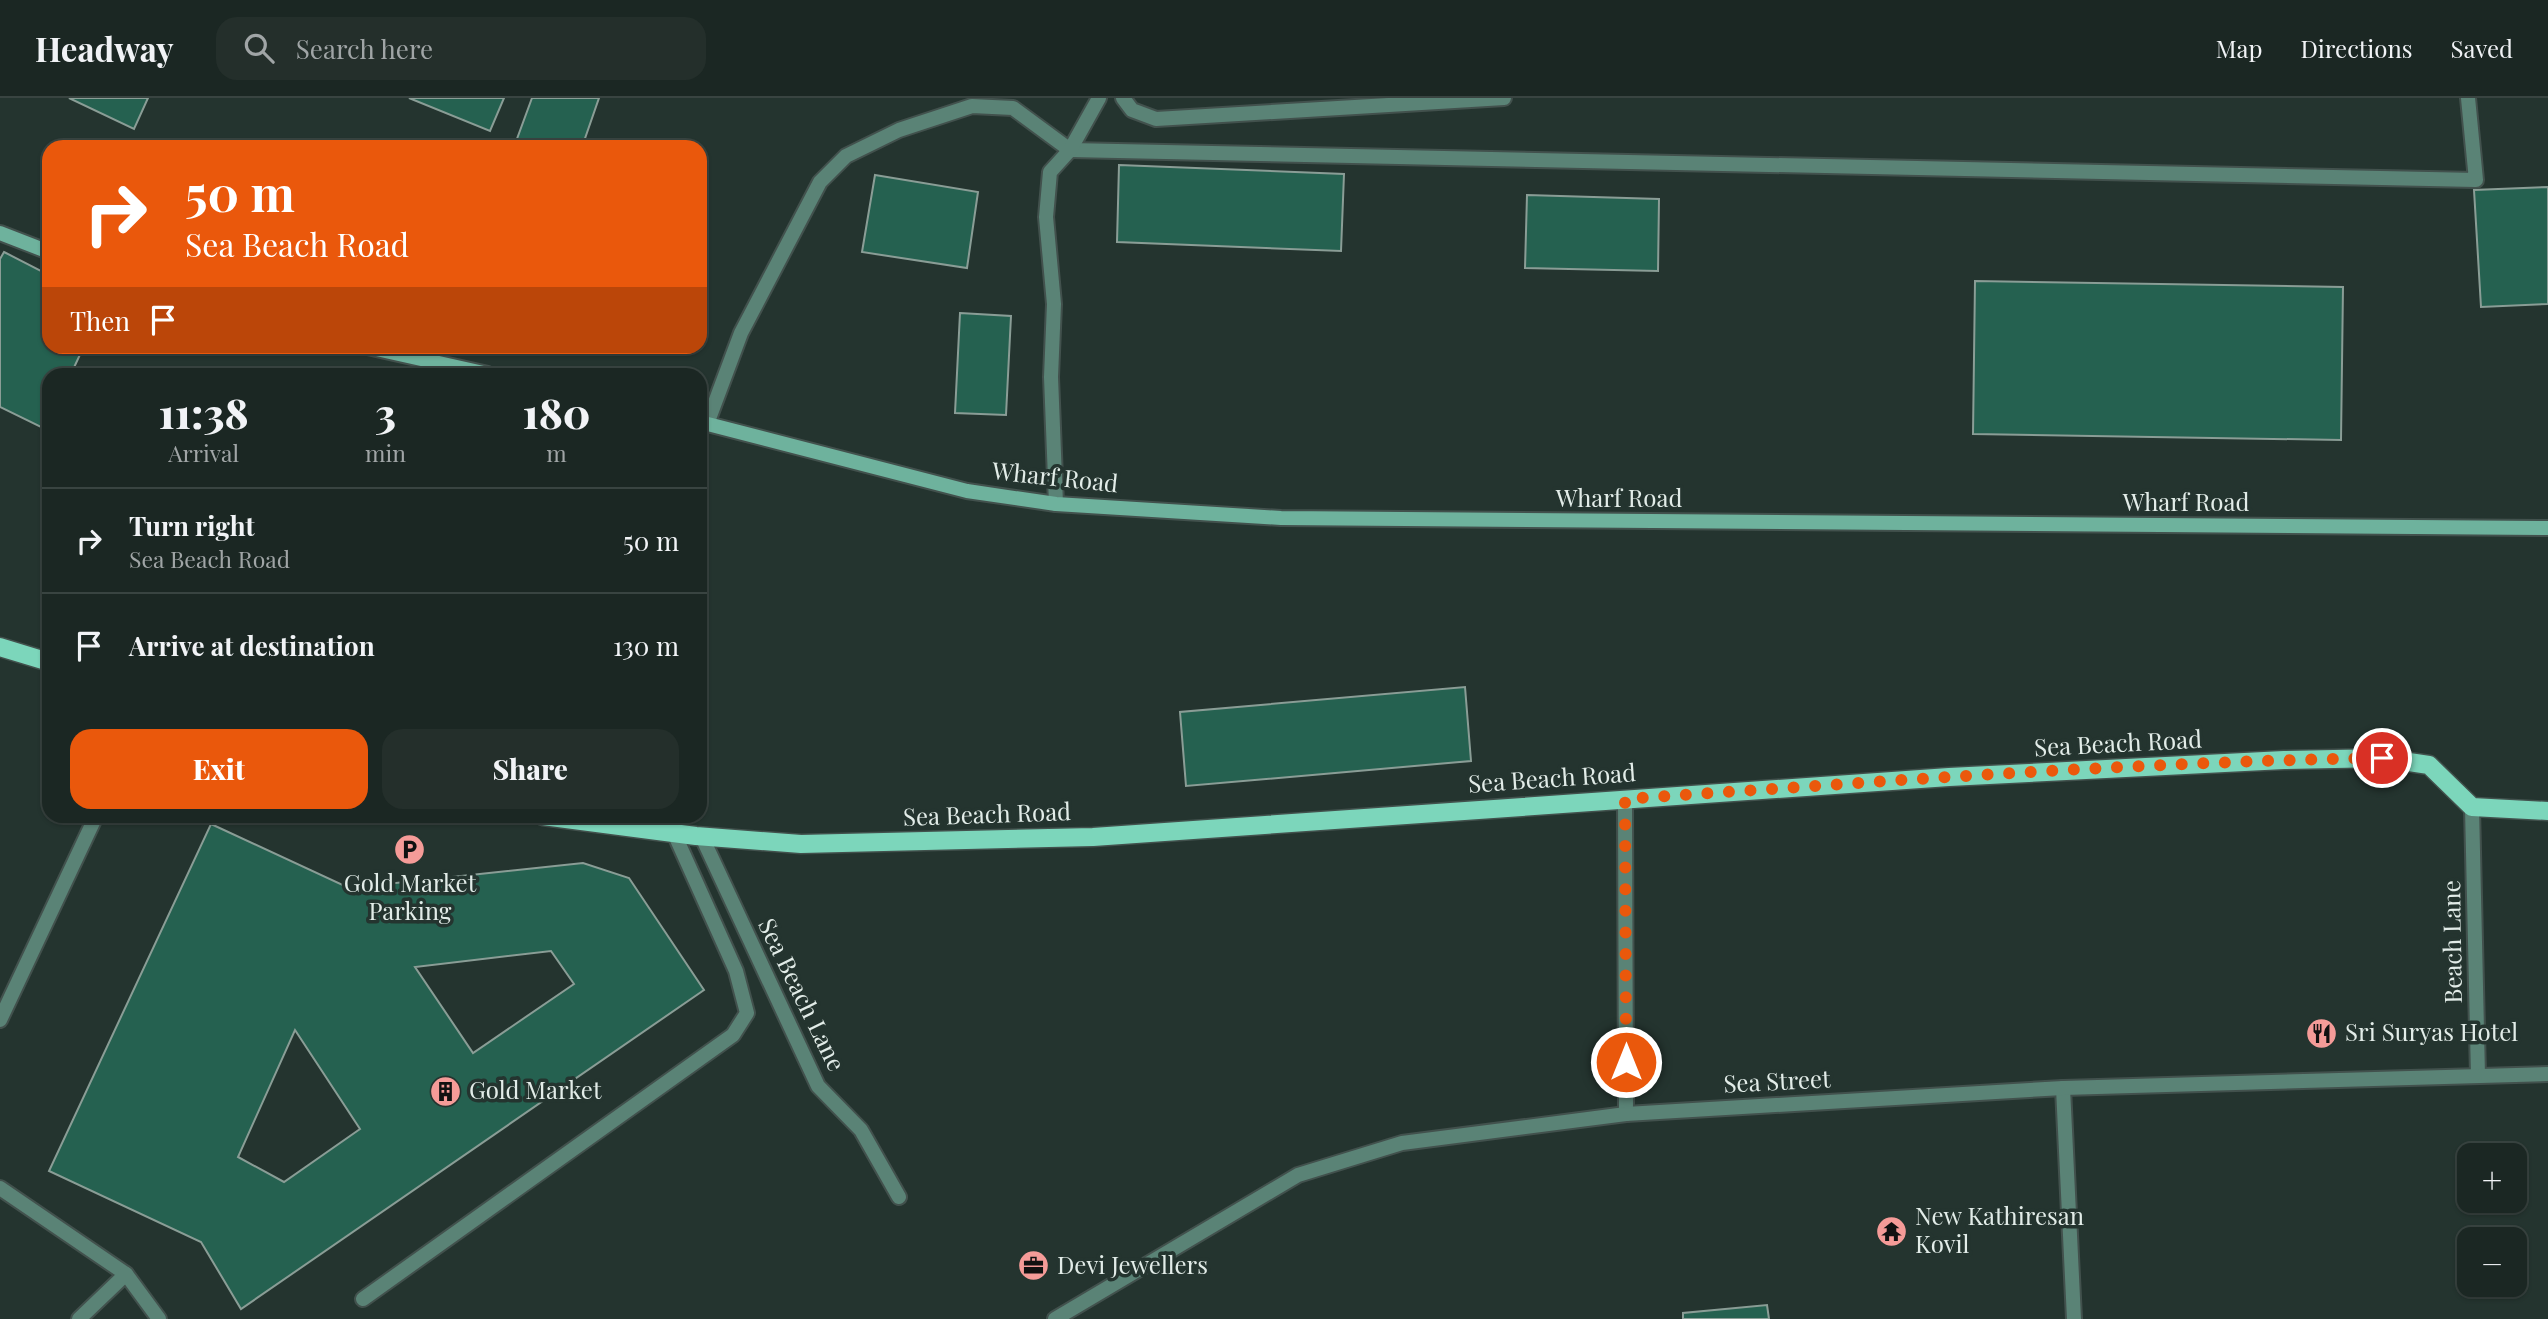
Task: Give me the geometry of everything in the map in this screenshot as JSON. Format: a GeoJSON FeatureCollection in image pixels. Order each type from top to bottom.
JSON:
{"type":"FeatureCollection","features":[{"type":"Feature","properties":{"kind":"main road"},"geometry":{"type":"LineString","coordinates":[[0,233],[42,249]]}},
{"type":"Feature","properties":{"kind":"main road"},"geometry":{"type":"LineString","coordinates":[[399,354],[461,368]]}},
{"type":"Feature","properties":{"kind":"main road","name":"Wharf Road"},"geometry":{"type":"LineString","coordinates":[[707,424],[967,491],[1056,504],[1281,519],[2548,528]]}},
{"type":"Feature","properties":{"kind":"main road"},"geometry":{"type":"LineString","coordinates":[[0,647],[42,660]]}},
{"type":"Feature","properties":{"kind":"main road","name":"Sea Beach Road"},"geometry":{"type":"LineString","coordinates":[[598,823],[702,837],[801,844],[1093,837],[1949,778],[2284,760],[2382,758],[2429,765],[2472,807]]}},
{"type":"Feature","properties":{"kind":"main road"},"geometry":{"type":"LineString","coordinates":[[2472,807],[2548,811]]}},
{"type":"Feature","properties":{"kind":"street"},"geometry":{"type":"LineString","coordinates":[[1056,504],[1051,377],[1054,304],[1046,217],[1050,172],[1070,150],[1099,98]]}},
{"type":"Feature","properties":{"kind":"street"},"geometry":{"type":"LineString","coordinates":[[1123,98],[1132,110],[1156,119],[1504,98]]}},
{"type":"Feature","properties":{"kind":"street"},"geometry":{"type":"LineString","coordinates":[[707,416],[741,333],[820,182],[846,156],[899,130],[972,106],[1013,108],[1070,150],[2476,180],[2468,98]]}},
{"type":"Feature","properties":{"kind":"street"},"geometry":{"type":"LineString","coordinates":[[1625,799],[1626,1114]]}},
{"type":"Feature","properties":{"kind":"street","name":"Beach Lane"},"geometry":{"type":"LineString","coordinates":[[2472,807],[2479,1076]]}},
{"type":"Feature","properties":{"kind":"street"},"geometry":{"type":"LineString","coordinates":[[0,1020],[93,823]]}},
{"type":"Feature","properties":{"kind":"street"},"geometry":{"type":"LineString","coordinates":[[363,1299],[733,1035],[747,1013],[736,971],[674,833]]}},
{"type":"Feature","properties":{"kind":"street","name":"Sea Beach Lane"},"geometry":{"type":"LineString","coordinates":[[702,837],[818,1086],[861,1130],[899,1197]]}},
{"type":"Feature","properties":{"kind":"street","name":"Sea Street"},"geometry":{"type":"LineString","coordinates":[[1055,1319],[1298,1175],[1402,1143],[1626,1114],[2063,1088],[2548,1074]]}},
{"type":"Feature","properties":{"kind":"street"},"geometry":{"type":"LineString","coordinates":[[2063,1088],[2074,1319]]}},
{"type":"Feature","properties":{"kind":"street"},"geometry":{"type":"LineString","coordinates":[[0,1188],[126,1273],[159,1319]]}},
{"type":"Feature","properties":{"kind":"street"},"geometry":{"type":"LineString","coordinates":[[79,1319],[126,1273]]}},
{"type":"Feature","properties":{"kind":"building"},"geometry":{"type":"Polygon","coordinates":[[[69,98],[148,98],[134,129],[69,98]]]}},
{"type":"Feature","properties":{"kind":"building"},"geometry":{"type":"Polygon","coordinates":[[[409,98],[504,98],[490,131],[409,98]]]}},
{"type":"Feature","properties":{"kind":"building"},"geometry":{"type":"Polygon","coordinates":[[[532,98],[599,98],[584,140],[517,140],[532,98]]]}},
{"type":"Feature","properties":{"kind":"building"},"geometry":{"type":"Polygon","coordinates":[[[1119,165],[1344,174],[1341,251],[1117,242],[1119,165]]]}},
{"type":"Feature","properties":{"kind":"building"},"geometry":{"type":"Polygon","coordinates":[[[875,175],[978,192],[967,268],[862,252],[875,175]]]}},
{"type":"Feature","properties":{"kind":"building"},"geometry":{"type":"Polygon","coordinates":[[[2548,187],[2548,304],[2481,307],[2474,190],[2548,187]]]}},
{"type":"Feature","properties":{"kind":"building"},"geometry":{"type":"Polygon","coordinates":[[[1527,195],[1659,199],[1658,271],[1525,268],[1527,195]]]}},
{"type":"Feature","properties":{"kind":"building"},"geometry":{"type":"Polygon","coordinates":[[[4,252],[42,271],[42,354],[80,354],[74,368],[42,368],[42,428],[0,407],[0,259],[4,252]]]}},
{"type":"Feature","properties":{"kind":"building"},"geometry":{"type":"Polygon","coordinates":[[[1975,281],[2343,287],[2341,440],[1973,434],[1975,281]]]}},
{"type":"Feature","properties":{"kind":"building"},"geometry":{"type":"Polygon","coordinates":[[[960,313],[1011,316],[1006,415],[955,413],[960,313]]]}},
{"type":"Feature","properties":{"kind":"building"},"geometry":{"type":"Polygon","coordinates":[[[1465,687],[1471,761],[1186,786],[1180,712],[1465,687]]]}},
{"type":"Feature","properties":{"kind":"building","name":"Gold Market"},"geometry":{"type":"Polygon","coordinates":[[[211,824],[349,888],[583,863],[629,878],[704,990],[241,1309],[201,1242],[49,1171],[211,824]],[[551,951],[415,967],[473,1053],[574,984],[551,951]],[[295,1030],[238,1157],[284,1182],[360,1129],[295,1030]]]}},
{"type":"Feature","properties":{"kind":"building"},"geometry":{"type":"Polygon","coordinates":[[[1767,1305],[1769,1319],[1683,1319],[1683,1313],[1767,1305]]]}},
{"type":"Feature","properties":{"kind":"place","name":"Gold Market Parking"},"geometry":{"type":"Point","coordinates":[410,850]}},
{"type":"Feature","properties":{"kind":"place","name":"Sri Suryas Hotel"},"geometry":{"type":"Point","coordinates":[2322,1033]}},
{"type":"Feature","properties":{"kind":"place","name":"Gold Market"},"geometry":{"type":"Point","coordinates":[446,1091]}},
{"type":"Feature","properties":{"kind":"place","name":"New Kathiresan Kovil"},"geometry":{"type":"Point","coordinates":[1892,1231]}},
{"type":"Feature","properties":{"kind":"place","name":"Devi Jewellers"},"geometry":{"type":"Point","coordinates":[1034,1266]}},
{"type":"Feature","properties":{"kind":"route"},"geometry":{"type":"LineString","coordinates":[[1626,1062],[1625,799],[2113,769],[2382,758]]}}]}
